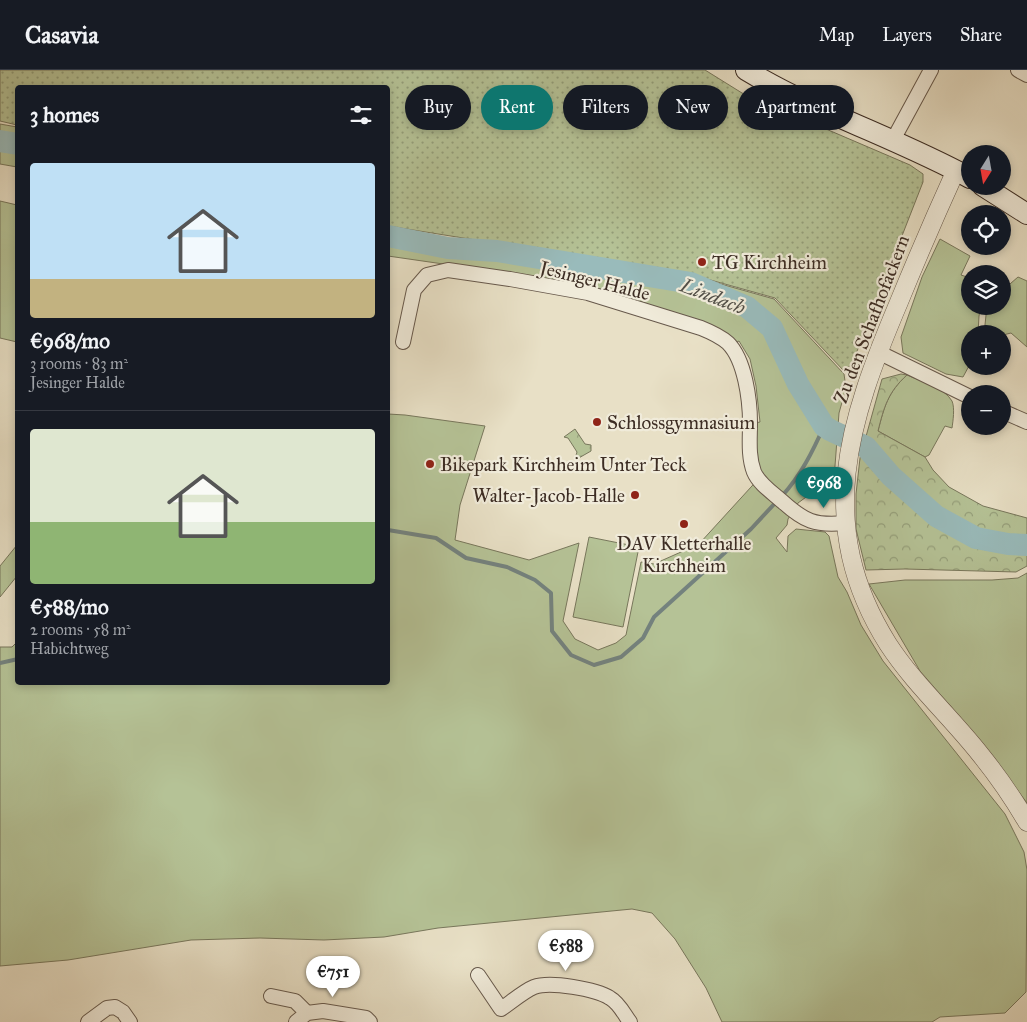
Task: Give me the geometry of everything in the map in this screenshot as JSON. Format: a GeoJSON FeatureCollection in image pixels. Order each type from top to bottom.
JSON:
{"type":"FeatureCollection","features":[{"type":"Feature","properties":{"kind":"main road"},"geometry":{"type":"LineString","coordinates":[[746,70],[823,111],[893,140],[961,173]]}},
{"type":"Feature","properties":{"kind":"main road"},"geometry":{"type":"LineString","coordinates":[[998,195],[1027,214]]}},
{"type":"Feature","properties":{"kind":"street"},"geometry":{"type":"LineString","coordinates":[[893,140],[931,70]]}},
{"type":"Feature","properties":{"kind":"street"},"geometry":{"type":"LineString","coordinates":[[1018,70],[1027,75]]}},
{"type":"Feature","properties":{"kind":"street","name":"Zu den Schafhofäckern"},"geometry":{"type":"LineString","coordinates":[[961,178],[878,352],[856,416],[849,447],[846,473],[845,524],[854,572],[872,615],[888,643],[907,671],[979,752],[1007,790],[1027,822]]}},
{"type":"Feature","properties":{"kind":"street","name":"Jesinger Halde"},"geometry":{"type":"LineString","coordinates":[[403,342],[414,290],[427,275],[448,270],[588,293],[702,328],[716,334],[729,344],[744,375],[750,413],[749,456],[755,474],[766,487],[800,517],[816,523],[845,524]]}},
{"type":"Feature","properties":{"kind":"street"},"geometry":{"type":"LineString","coordinates":[[878,352],[961,393]]}},
{"type":"Feature","properties":{"kind":"street"},"geometry":{"type":"LineString","coordinates":[[1011,415],[1027,422]]}},
{"type":"Feature","properties":{"kind":"street"},"geometry":{"type":"LineString","coordinates":[[478,975],[501,1009],[534,987],[557,985],[584,988],[610,997],[617,1003],[630,1022]]}},
{"type":"Feature","properties":{"kind":"street"},"geometry":{"type":"LineString","coordinates":[[271,996],[295,1001],[308,1013]]}},
{"type":"Feature","properties":{"kind":"street"},"geometry":{"type":"LineString","coordinates":[[88,1022],[107,1008],[115,1007],[124,1012],[130,1022]]}},
{"type":"Feature","properties":{"kind":"street"},"geometry":{"type":"LineString","coordinates":[[296,1022],[308,1013],[323,1011],[366,1018],[370,1022]]}},
{"type":"Feature","properties":{"kind":"green space"},"geometry":{"type":"Polygon","coordinates":[[[0,70],[705,70],[738,91],[738,130],[828,130],[910,165],[923,174],[923,182],[852,364],[844,371],[775,298],[689,274],[390,226],[390,85],[15,85],[15,125],[0,121],[0,70]]]}},
{"type":"Feature","properties":{"kind":"green space"},"geometry":{"type":"Polygon","coordinates":[[[0,124],[15,127],[15,167],[0,164],[0,124]]]}},
{"type":"Feature","properties":{"kind":"green space"},"geometry":{"type":"Polygon","coordinates":[[[0,201],[15,205],[15,342],[0,338],[0,201]]]}},
{"type":"Feature","properties":{"kind":"green space"},"geometry":{"type":"Polygon","coordinates":[[[390,231],[689,275],[774,299],[844,374],[846,388],[839,413],[834,479],[798,503],[788,519],[787,525],[776,538],[787,552],[788,536],[796,529],[825,532],[829,536],[838,577],[847,592],[861,625],[883,661],[1005,814],[1024,852],[1027,870],[1026,992],[1005,1013],[940,1017],[932,1022],[722,1022],[706,988],[675,939],[652,913],[632,909],[438,928],[384,937],[324,940],[260,938],[191,940],[68,960],[0,966],[0,647],[12,647],[15,644],[15,685],[390,685],[390,414],[485,426],[460,505],[455,540],[529,560],[579,543],[563,621],[575,639],[598,650],[616,643],[626,635],[641,562],[654,564],[699,544],[762,475],[757,461],[755,423],[760,422],[756,386],[750,359],[739,341],[735,343],[718,329],[471,268],[390,256],[390,231]]]}},
{"type":"Feature","properties":{"kind":"green space"},"geometry":{"type":"Polygon","coordinates":[[[940,239],[961,251],[961,255],[970,256],[966,265],[961,265],[961,315],[979,315],[978,325],[961,325],[961,375],[964,375],[963,377],[946,374],[903,353],[901,337],[922,277],[940,239]]]}},
{"type":"Feature","properties":{"kind":"green space"},"geometry":{"type":"Polygon","coordinates":[[[1018,277],[1027,281],[1027,347],[1011,333],[1011,325],[985,325],[986,315],[1011,315],[1011,283],[1018,277]]]}},
{"type":"Feature","properties":{"kind":"green space"},"geometry":{"type":"Polygon","coordinates":[[[901,374],[907,375],[891,394],[882,415],[878,431],[925,457],[933,470],[949,487],[983,506],[1027,518],[1027,566],[1016,572],[905,569],[866,570],[856,529],[856,494],[860,458],[882,379],[901,374]]]}},
{"type":"Feature","properties":{"kind":"green space"},"geometry":{"type":"Polygon","coordinates":[[[907,375],[938,388],[948,396],[953,404],[952,428],[945,426],[929,455],[925,457],[878,431],[882,415],[891,394],[907,375]]]}},
{"type":"Feature","properties":{"kind":"green space"},"geometry":{"type":"Polygon","coordinates":[[[575,429],[585,444],[591,445],[591,451],[577,459],[575,459],[577,452],[568,438],[564,437],[575,429]]]}},
{"type":"Feature","properties":{"kind":"green space"},"geometry":{"type":"Polygon","coordinates":[[[589,537],[639,547],[623,627],[573,617],[589,537]]]}},
{"type":"Feature","properties":{"kind":"green space"},"geometry":{"type":"Polygon","coordinates":[[[15,547],[15,578],[0,597],[0,566],[15,547]]]}},
{"type":"Feature","properties":{"kind":"green space"},"geometry":{"type":"Polygon","coordinates":[[[1027,573],[1027,803],[980,740],[920,671],[869,584],[905,580],[992,580],[1018,578],[1027,573]]]}},
{"type":"Feature","properties":{"kind":"waterway","name":"Lindach"},"geometry":{"type":"LineString","coordinates":[[0,141],[15,144]]}},
{"type":"Feature","properties":{"kind":"waterway","name":"Lindach"},"geometry":{"type":"LineString","coordinates":[[390,236],[448,248],[497,251],[691,283],[747,307],[772,328],[798,384],[824,426],[866,447],[891,476],[936,516],[976,538],[1008,544],[1027,545]]}},
{"type":"Feature","properties":{"kind":"waterway"},"geometry":{"type":"LineString","coordinates":[[782,496],[806,462],[824,426]]}},
{"type":"Feature","properties":{"kind":"waterway"},"geometry":{"type":"LineString","coordinates":[[390,530],[436,538],[466,558],[507,567],[535,580],[551,593],[552,631],[571,655],[594,665],[621,657],[643,638],[654,617],[751,529],[777,501]]}},
{"type":"Feature","properties":{"kind":"waterway"},"geometry":{"type":"LineString","coordinates":[[0,663],[15,660]]}},
{"type":"Feature","properties":{"kind":"place","name":"TG Kirchheim"},"geometry":{"type":"Point","coordinates":[702,262]}},
{"type":"Feature","properties":{"kind":"place","name":"Schlossgymnasium"},"geometry":{"type":"Point","coordinates":[597,422]}},
{"type":"Feature","properties":{"kind":"place","name":"Bikepark Kirchheim Unter Teck"},"geometry":{"type":"Point","coordinates":[430,464]}},
{"type":"Feature","properties":{"kind":"place","name":"Walter-Jacob-Halle"},"geometry":{"type":"Point","coordinates":[635,495]}},
{"type":"Feature","properties":{"kind":"place","name":"DAV Kletterhalle Kirchheim"},"geometry":{"type":"Point","coordinates":[684,524]}}]}
